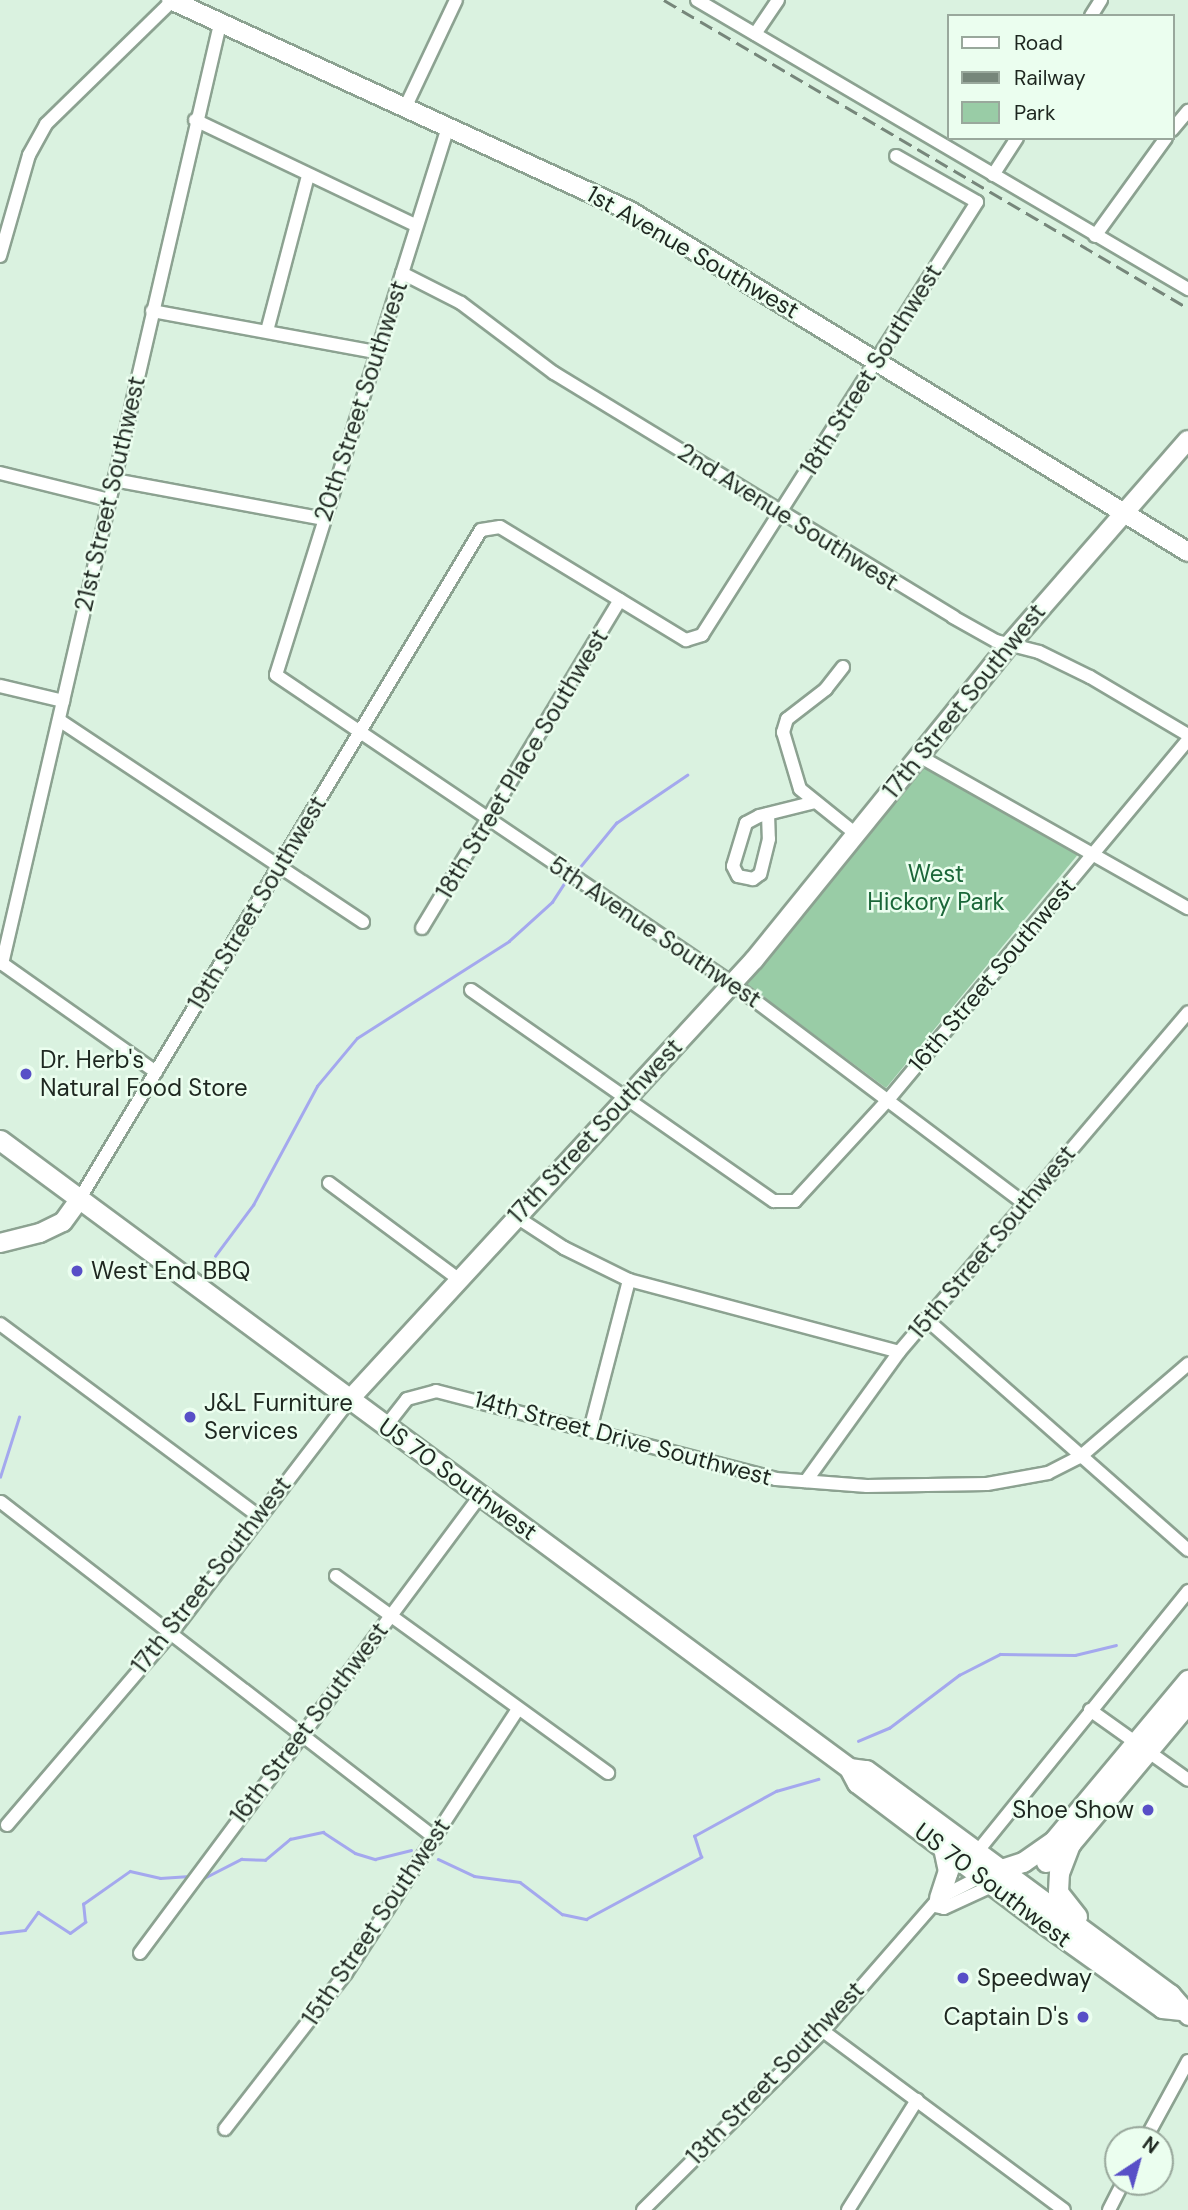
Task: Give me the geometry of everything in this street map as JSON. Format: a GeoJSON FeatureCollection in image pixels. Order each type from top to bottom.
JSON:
{"type":"FeatureCollection","features":[{"type":"Feature","properties":{"kind":"main road","name":"US 70 Southwest"},"geometry":{"type":"LineString","coordinates":[[0,1140],[849,1768],[858,1783],[943,1848],[997,1877],[1135,1967],[1170,1994],[1184,2013]]}},
{"type":"Feature","properties":{"kind":"main road","name":"13th Street Southwest"},"geometry":{"type":"LineString","coordinates":[[997,1877],[1041,1866],[1071,1843],[1188,1680]]}},
{"type":"Feature","properties":{"kind":"main road","name":"13th Street Southwest"},"geometry":{"type":"LineString","coordinates":[[997,1877],[1054,1840],[1142,1747],[1188,1703]]}},
{"type":"Feature","properties":{"kind":"main road","name":"US 70 Southwest"},"geometry":{"type":"LineString","coordinates":[[849,1768],[866,1770],[977,1852],[997,1877],[1162,2008],[1184,2013]]}},
{"type":"Feature","properties":{"kind":"main road"},"geometry":{"type":"LineString","coordinates":[[1071,1843],[1057,1882],[1062,1902],[1126,1952],[1135,1967]]}},
{"type":"Feature","properties":{"kind":"main road"},"geometry":{"type":"LineString","coordinates":[[937,1902],[948,1871],[943,1848]]}},
{"type":"Feature","properties":{"kind":"street"},"geometry":{"type":"LineString","coordinates":[[0,256],[29,155],[46,124],[172,0]]}},
{"type":"Feature","properties":{"kind":"street","name":"1st Avenue Southwest"},"geometry":{"type":"LineString","coordinates":[[172,0],[630,211],[1186,552]]}},
{"type":"Feature","properties":{"kind":"street"},"geometry":{"type":"LineString","coordinates":[[697,0],[1188,289]]}},
{"type":"Feature","properties":{"kind":"street"},"geometry":{"type":"LineString","coordinates":[[755,34],[778,0]]}},
{"type":"Feature","properties":{"kind":"street"},"geometry":{"type":"LineString","coordinates":[[405,108],[454,5]]}},
{"type":"Feature","properties":{"kind":"street","name":"21st Street Southwest"},"geometry":{"type":"LineString","coordinates":[[1,963],[195,120],[220,24]]}},
{"type":"Feature","properties":{"kind":"street"},"geometry":{"type":"LineString","coordinates":[[1174,128],[1188,111]]}},
{"type":"Feature","properties":{"kind":"street"},"geometry":{"type":"LineString","coordinates":[[195,120],[415,225]]}},
{"type":"Feature","properties":{"kind":"street","name":"20th Street Southwest"},"geometry":{"type":"LineString","coordinates":[[276,675],[415,225],[448,127]]}},
{"type":"Feature","properties":{"kind":"street"},"geometry":{"type":"LineString","coordinates":[[993,175],[1016,140]]}},
{"type":"Feature","properties":{"kind":"street"},"geometry":{"type":"LineString","coordinates":[[1096,236],[1165,140]]}},
{"type":"Feature","properties":{"kind":"street","name":"18th Street Southwest"},"geometry":{"type":"LineString","coordinates":[[620,600],[686,640],[694,640],[702,635],[782,514],[977,202],[896,156]]}},
{"type":"Feature","properties":{"kind":"street"},"geometry":{"type":"LineString","coordinates":[[267,331],[308,176]]}},
{"type":"Feature","properties":{"kind":"street","name":"2nd Avenue Southwest"},"geometry":{"type":"LineString","coordinates":[[402,273],[461,303],[554,373],[953,618],[1009,645],[1049,657],[1188,738]]}},
{"type":"Feature","properties":{"kind":"street"},"geometry":{"type":"LineString","coordinates":[[152,311],[376,352]]}},
{"type":"Feature","properties":{"kind":"street","name":"17th Street Southwest"},"geometry":{"type":"LineString","coordinates":[[7,1825],[172,1632],[350,1399],[457,1278],[733,984],[1009,645],[1188,440]]}},
{"type":"Feature","properties":{"kind":"street"},"geometry":{"type":"LineString","coordinates":[[0,473],[109,500]]}},
{"type":"Feature","properties":{"kind":"street"},"geometry":{"type":"LineString","coordinates":[[114,480],[324,519]]}},
{"type":"Feature","properties":{"kind":"street","name":"19th Street Southwest"},"geometry":{"type":"LineString","coordinates":[[0,1243],[40,1233],[63,1222],[79,1200],[485,527],[500,527],[620,600]]}},
{"type":"Feature","properties":{"kind":"street","name":"18th Street Place Southwest"},"geometry":{"type":"LineString","coordinates":[[422,928],[620,600]]}},
{"type":"Feature","properties":{"kind":"street"},"geometry":{"type":"LineString","coordinates":[[843,667],[826,689],[784,725],[796,781],[815,802],[856,834]]}},
{"type":"Feature","properties":{"kind":"street","name":"5th Avenue Southwest"},"geometry":{"type":"LineString","coordinates":[[276,675],[733,984],[1024,1203]]}},
{"type":"Feature","properties":{"kind":"street"},"geometry":{"type":"LineString","coordinates":[[0,686],[63,701]]}},
{"type":"Feature","properties":{"kind":"street"},"geometry":{"type":"LineString","coordinates":[[59,720],[363,922]]}},
{"type":"Feature","properties":{"kind":"street","name":"16th Street Southwest"},"geometry":{"type":"LineString","coordinates":[[627,1097],[774,1201],[789,1203],[825,1172],[888,1100],[1188,738]]}},
{"type":"Feature","properties":{"kind":"street"},"geometry":{"type":"LineString","coordinates":[[919,755],[1188,908]]}},
{"type":"Feature","properties":{"kind":"street"},"geometry":{"type":"LineString","coordinates":[[768,814],[769,839],[760,874],[753,879],[738,876],[733,866],[741,829],[752,818],[815,802]]}},
{"type":"Feature","properties":{"kind":"street"},"geometry":{"type":"LineString","coordinates":[[1,963],[156,1072]]}},
{"type":"Feature","properties":{"kind":"street"},"geometry":{"type":"LineString","coordinates":[[471,990],[610,1090],[627,1097]]}},
{"type":"Feature","properties":{"kind":"street","name":"15th Street Southwest"},"geometry":{"type":"LineString","coordinates":[[806,1481],[899,1352],[1188,1012]]}},
{"type":"Feature","properties":{"kind":"street"},"geometry":{"type":"LineString","coordinates":[[329,1183],[457,1278]]}},
{"type":"Feature","properties":{"kind":"street"},"geometry":{"type":"LineString","coordinates":[[515,1216],[564,1248],[629,1280],[899,1352]]}},
{"type":"Feature","properties":{"kind":"street"},"geometry":{"type":"LineString","coordinates":[[590,1430],[629,1280]]}},
{"type":"Feature","properties":{"kind":"street"},"geometry":{"type":"LineString","coordinates":[[926,1319],[1188,1550]]}},
{"type":"Feature","properties":{"kind":"street"},"geometry":{"type":"LineString","coordinates":[[0,1324],[259,1516]]}},
{"type":"Feature","properties":{"kind":"street","name":"14th Street Drive Southwest"},"geometry":{"type":"LineString","coordinates":[[386,1426],[407,1399],[436,1391],[729,1469],[806,1481],[867,1486],[979,1484],[1048,1473],[1080,1457],[1188,1364]]}},
{"type":"Feature","properties":{"kind":"street","name":"16th Street Southwest"},"geometry":{"type":"LineString","coordinates":[[140,1953],[300,1733],[480,1496]]}},
{"type":"Feature","properties":{"kind":"street"},"geometry":{"type":"LineString","coordinates":[[1,1502],[435,1838]]}},
{"type":"Feature","properties":{"kind":"street"},"geometry":{"type":"LineString","coordinates":[[336,1576],[608,1773]]}},
{"type":"Feature","properties":{"kind":"street"},"geometry":{"type":"LineString","coordinates":[[977,1852],[1188,1591]]}},
{"type":"Feature","properties":{"kind":"street","name":"15th Street Southwest"},"geometry":{"type":"LineString","coordinates":[[225,2129],[346,1973],[518,1709]]}},
{"type":"Feature","properties":{"kind":"street"},"geometry":{"type":"LineString","coordinates":[[1090,1710],[1188,1780]]}},
{"type":"Feature","properties":{"kind":"street","name":"13th Street Southwest"},"geometry":{"type":"LineString","coordinates":[[643,2210],[823,2031],[937,1902],[997,1877]]}},
{"type":"Feature","properties":{"kind":"street"},"geometry":{"type":"LineString","coordinates":[[823,2031],[1064,2210]]}},
{"type":"Feature","properties":{"kind":"street"},"geometry":{"type":"LineString","coordinates":[[1153,2126],[1188,2061]]}},
{"type":"Feature","properties":{"kind":"street"},"geometry":{"type":"LineString","coordinates":[[848,2210],[917,2100]]}},
{"type":"Feature","properties":{"kind":"green space","name":"West Hickory Park"},"geometry":{"type":"Polygon","coordinates":[[[920,765],[1080,852],[886,1088],[746,984],[920,765]]]}},
{"type":"Feature","properties":{"kind":"waterway"},"geometry":{"type":"LineString","coordinates":[[575,873],[616,823],[687,775]]}},
{"type":"Feature","properties":{"kind":"waterway"},"geometry":{"type":"LineString","coordinates":[[215,1256],[253,1205],[317,1086],[357,1038],[509,941],[552,902],[567,879]]}},
{"type":"Feature","properties":{"kind":"waterway"},"geometry":{"type":"LineString","coordinates":[[0,1477],[19,1417]]}},
{"type":"Feature","properties":{"kind":"waterway"},"geometry":{"type":"LineString","coordinates":[[858,1741],[889,1728],[959,1675],[1000,1654],[1075,1655],[1116,1645]]}},
{"type":"Feature","properties":{"kind":"waterway"},"geometry":{"type":"LineString","coordinates":[[438,1859],[474,1876],[520,1882],[562,1914],[586,1919],[701,1857],[694,1836],[776,1791],[818,1779]]}},
{"type":"Feature","properties":{"kind":"waterway"},"geometry":{"type":"LineString","coordinates":[[204,1878],[241,1859],[265,1860],[290,1839],[323,1832],[355,1853],[375,1859],[411,1850]]}},
{"type":"Feature","properties":{"kind":"waterway"},"geometry":{"type":"LineString","coordinates":[[0,1933],[25,1930],[38,1912],[70,1933],[85,1922],[83,1904],[130,1871],[160,1878],[186,1876]]}},
{"type":"Feature","properties":{"kind":"railway"},"geometry":{"type":"LineString","coordinates":[[664,0],[1188,308]]}},
{"type":"Feature","properties":{"kind":"place","name":"Dr. Herb's Natural Food Store"},"geometry":{"type":"Point","coordinates":[26,1074]}},
{"type":"Feature","properties":{"kind":"place","name":"West End BBQ"},"geometry":{"type":"Point","coordinates":[77,1271]}},
{"type":"Feature","properties":{"kind":"place","name":"J&L Furniture Services"},"geometry":{"type":"Point","coordinates":[190,1417]}},
{"type":"Feature","properties":{"kind":"place","name":"Shoe Show"},"geometry":{"type":"Point","coordinates":[1148,1810]}},
{"type":"Feature","properties":{"kind":"place","name":"Speedway"},"geometry":{"type":"Point","coordinates":[963,1978]}},
{"type":"Feature","properties":{"kind":"place","name":"Captain D's"},"geometry":{"type":"Point","coordinates":[1083,2017]}}]}
